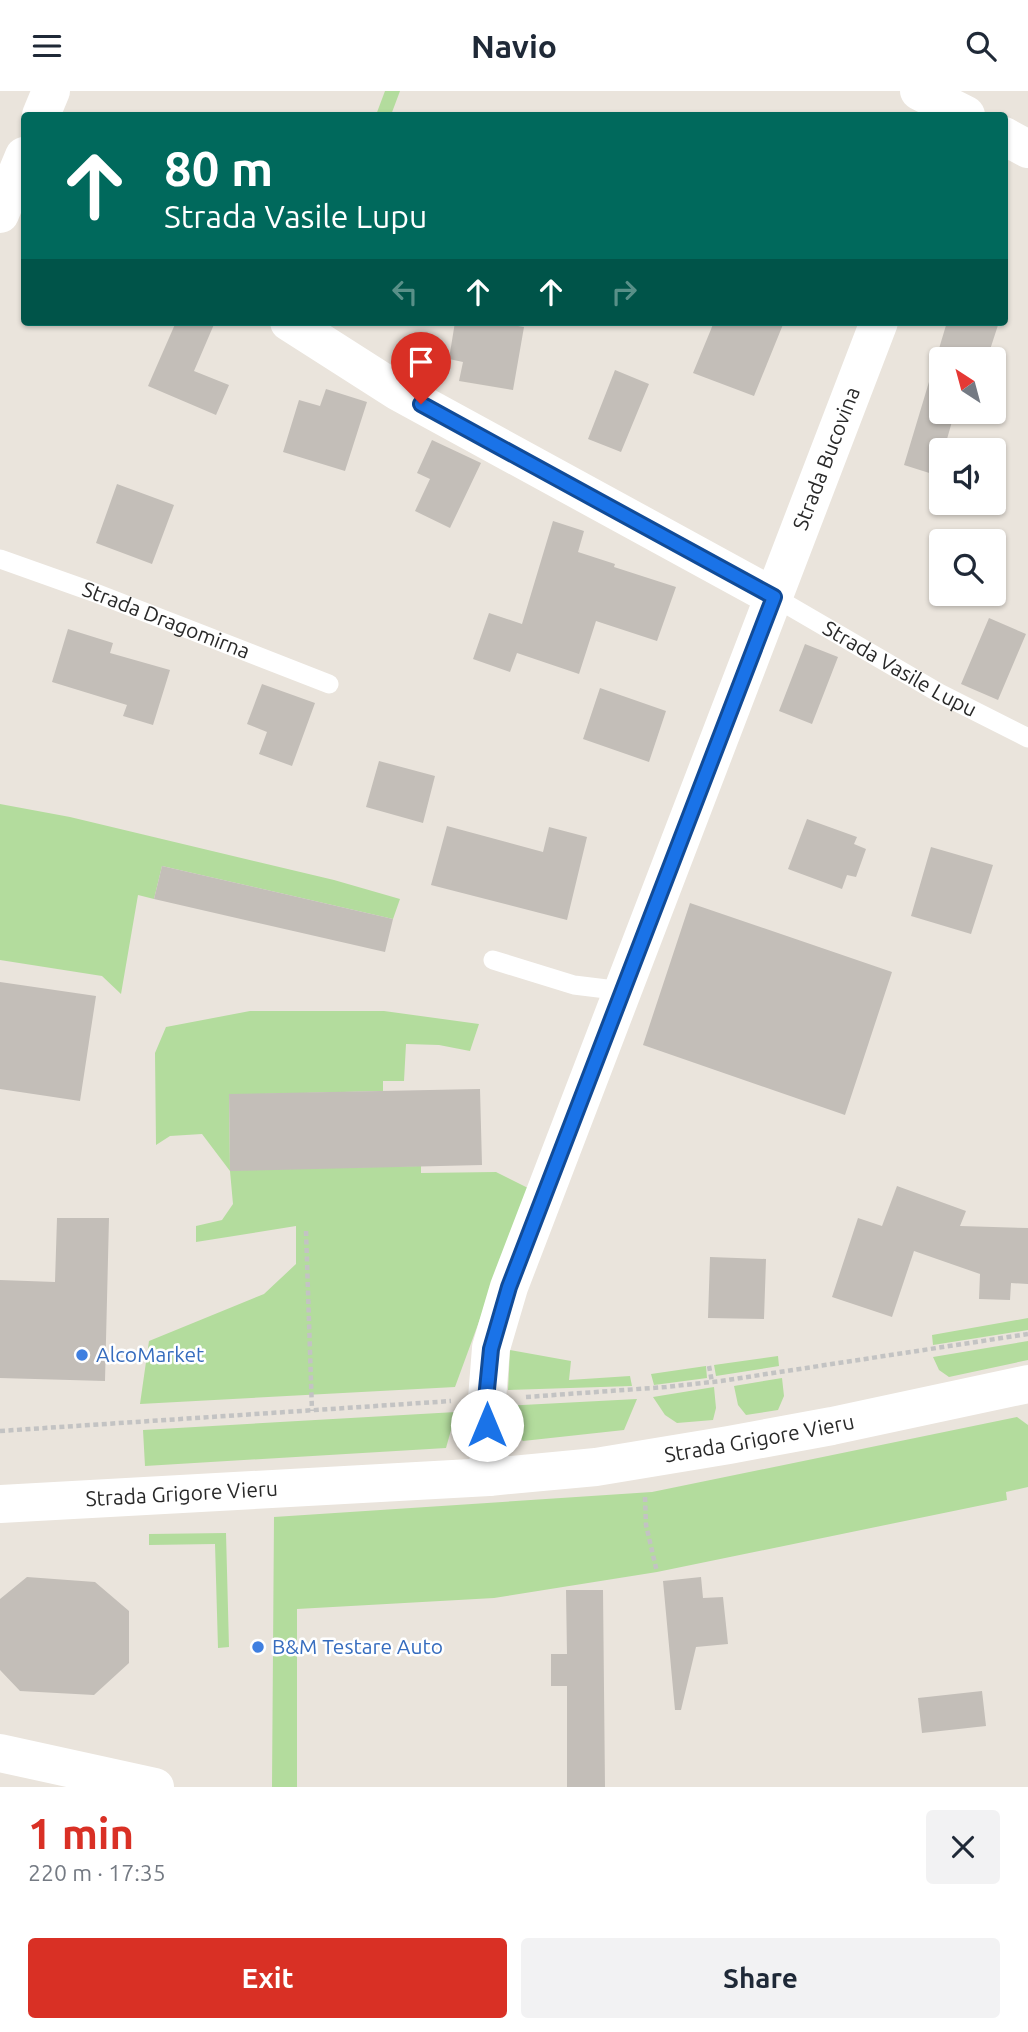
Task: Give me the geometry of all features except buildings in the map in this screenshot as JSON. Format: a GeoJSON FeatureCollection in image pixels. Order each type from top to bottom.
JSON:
{"type":"FeatureCollection","features":[{"type":"Feature","properties":{"kind":"street"},"geometry":{"type":"LineString","coordinates":[[42,112],[51,91]]}},
{"type":"Feature","properties":{"kind":"street"},"geometry":{"type":"LineString","coordinates":[[919,91],[962,108]]}},
{"type":"Feature","properties":{"kind":"street"},"geometry":{"type":"LineString","coordinates":[[1008,138],[1028,149]]}},
{"type":"Feature","properties":{"kind":"street"},"geometry":{"type":"LineString","coordinates":[[0,139],[21,152]]}},
{"type":"Feature","properties":{"kind":"street"},"geometry":{"type":"LineString","coordinates":[[0,214],[21,162]]}},
{"type":"Feature","properties":{"kind":"street","name":"Strada Vasile Lupu"},"geometry":{"type":"LineString","coordinates":[[295,326],[397,391],[774,597]]}},
{"type":"Feature","properties":{"kind":"street","name":"Strada Bucovina"},"geometry":{"type":"LineString","coordinates":[[774,597],[877,326]]}},
{"type":"Feature","properties":{"kind":"street"},"geometry":{"type":"LineString","coordinates":[[489,1477],[486,1399],[491,1349],[509,1287],[774,597]]}},
{"type":"Feature","properties":{"kind":"street","name":"Strada Grigore Vieru"},"geometry":{"type":"LineString","coordinates":[[0,1504],[489,1477],[596,1467],[832,1426],[1028,1384]]}},
{"type":"Feature","properties":{"kind":"street"},"geometry":{"type":"LineString","coordinates":[[0,1753],[155,1787]]}},
{"type":"Feature","properties":{"kind":"lane","name":"Strada Dragomirna"},"geometry":{"type":"LineString","coordinates":[[0,559],[93,592],[329,684]]}},
{"type":"Feature","properties":{"kind":"lane","name":"Strada Vasile Lupu"},"geometry":{"type":"LineString","coordinates":[[774,597],[939,693],[1028,738]]}},
{"type":"Feature","properties":{"kind":"lane"},"geometry":{"type":"LineString","coordinates":[[493,960],[574,985],[623,991]]}},
{"type":"Feature","properties":{"kind":"path"},"geometry":{"type":"LineString","coordinates":[[306,1231],[312,1411]]}},
{"type":"Feature","properties":{"kind":"path"},"geometry":{"type":"LineString","coordinates":[[0,1431],[644,1389],[712,1382],[1028,1334]]}},
{"type":"Feature","properties":{"kind":"path"},"geometry":{"type":"LineString","coordinates":[[709,1366],[712,1382]]}},
{"type":"Feature","properties":{"kind":"path"},"geometry":{"type":"LineString","coordinates":[[644,1459],[646,1525],[657,1571]]}},
{"type":"Feature","properties":{"kind":"green space"},"geometry":{"type":"Polygon","coordinates":[[[385,91],[400,91],[392,112],[377,112],[385,91]]]}},
{"type":"Feature","properties":{"kind":"green space"},"geometry":{"type":"Polygon","coordinates":[[[0,804],[70,817],[334,880],[400,899],[393,919],[162,866],[154,899],[138,895],[121,994],[102,976],[0,960],[0,804]]]}},
{"type":"Feature","properties":{"kind":"green space"},"geometry":{"type":"Polygon","coordinates":[[[250,1011],[384,1011],[479,1024],[470,1051],[439,1045],[406,1044],[404,1081],[383,1081],[383,1091],[229,1095],[230,1170],[421,1166],[421,1173],[496,1172],[528,1188],[455,1387],[140,1404],[149,1341],[264,1294],[296,1264],[296,1226],[196,1242],[196,1226],[222,1220],[233,1204],[230,1171],[202,1134],[170,1136],[156,1145],[155,1053],[166,1027],[250,1011]]]}},
{"type":"Feature","properties":{"kind":"green space"},"geometry":{"type":"Polygon","coordinates":[[[1028,1318],[1028,1330],[933,1345],[932,1335],[1028,1318]]]}},
{"type":"Feature","properties":{"kind":"green space"},"geometry":{"type":"Polygon","coordinates":[[[1028,1341],[1028,1360],[949,1377],[939,1370],[933,1357],[1028,1341]]]}},
{"type":"Feature","properties":{"kind":"green space"},"geometry":{"type":"Polygon","coordinates":[[[510,1350],[571,1361],[569,1380],[630,1376],[632,1386],[508,1390],[510,1350]]]}},
{"type":"Feature","properties":{"kind":"green space"},"geometry":{"type":"Polygon","coordinates":[[[778,1356],[779,1366],[716,1376],[714,1365],[778,1356]]]}},
{"type":"Feature","properties":{"kind":"green space"},"geometry":{"type":"Polygon","coordinates":[[[706,1366],[707,1378],[654,1385],[651,1374],[706,1366]]]}},
{"type":"Feature","properties":{"kind":"green space"},"geometry":{"type":"Polygon","coordinates":[[[782,1378],[784,1396],[778,1410],[746,1415],[738,1405],[734,1386],[782,1378]]]}},
{"type":"Feature","properties":{"kind":"green space"},"geometry":{"type":"Polygon","coordinates":[[[714,1387],[716,1408],[713,1420],[677,1423],[665,1415],[653,1397],[714,1387]]]}},
{"type":"Feature","properties":{"kind":"green space"},"geometry":{"type":"Polygon","coordinates":[[[637,1399],[624,1430],[523,1441],[511,1425],[505,1406],[637,1399]]]}},
{"type":"Feature","properties":{"kind":"green space"},"geometry":{"type":"Polygon","coordinates":[[[456,1412],[446,1448],[145,1466],[143,1430],[456,1412]]]}},
{"type":"Feature","properties":{"kind":"green space"},"geometry":{"type":"Polygon","coordinates":[[[1017,1417],[1028,1425],[1028,1487],[1006,1492],[1007,1500],[657,1572],[494,1598],[297,1609],[297,1787],[272,1787],[274,1517],[652,1492],[1017,1417]]]}},
{"type":"Feature","properties":{"kind":"green space"},"geometry":{"type":"Polygon","coordinates":[[[226,1533],[229,1647],[218,1648],[215,1544],[149,1545],[149,1534],[226,1533]]]}},
{"type":"Feature","properties":{"kind":"place","name":"AlcoMarket"},"geometry":{"type":"Point","coordinates":[82,1355]}},
{"type":"Feature","properties":{"kind":"place","name":"B&M Testare Auto"},"geometry":{"type":"Point","coordinates":[258,1647]}},
{"type":"Feature","properties":{"kind":"route"},"geometry":{"type":"LineString","coordinates":[[421,404],[774,597],[509,1287],[491,1349],[486,1399],[487,1425]]}}]}
